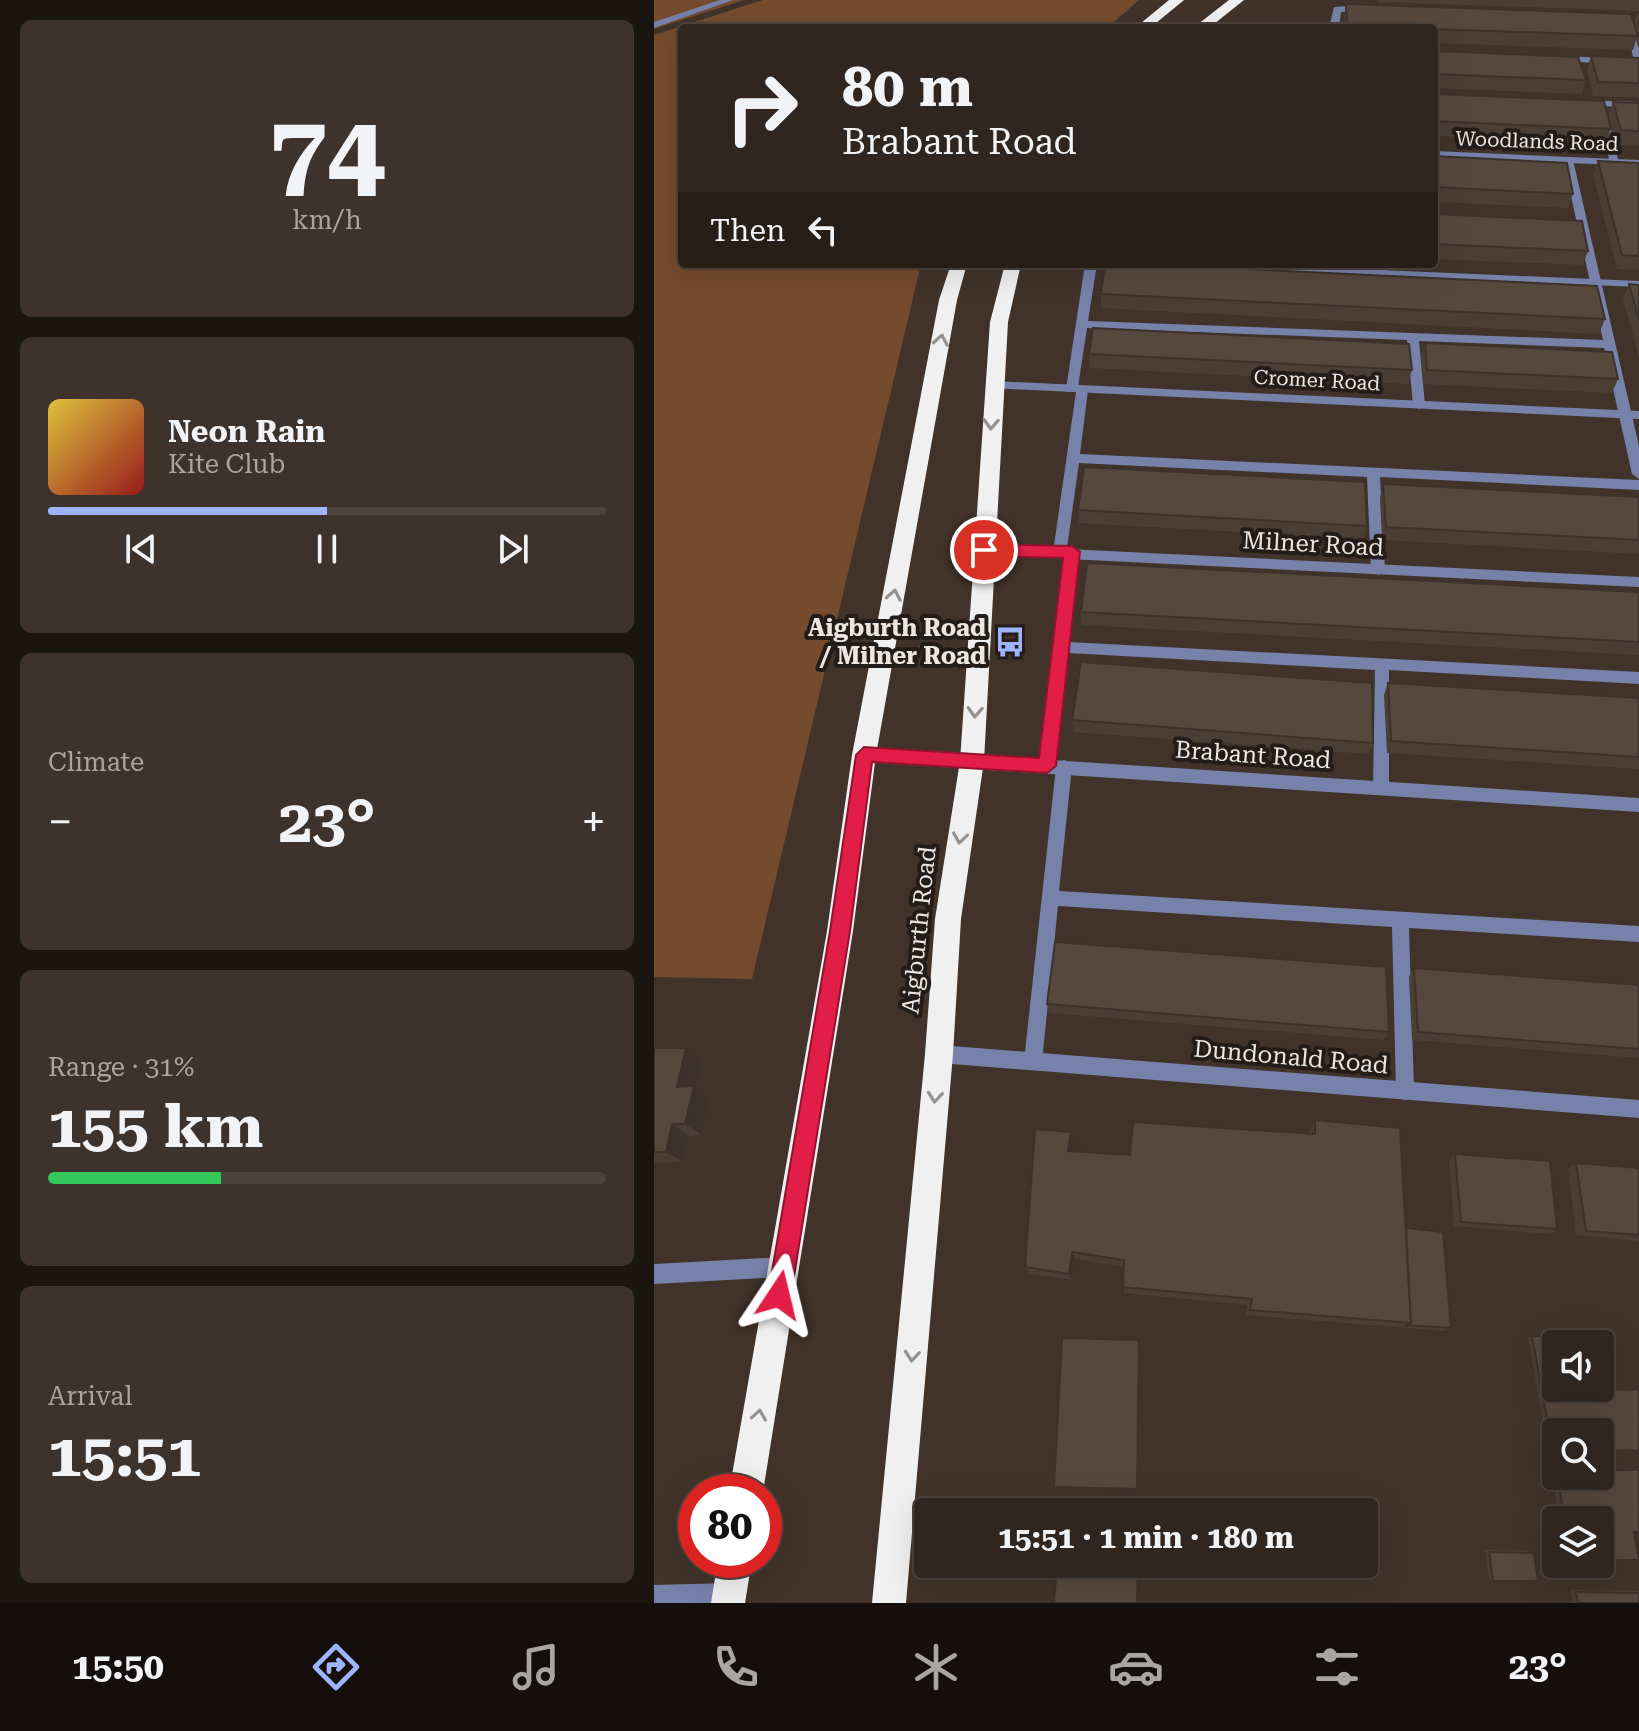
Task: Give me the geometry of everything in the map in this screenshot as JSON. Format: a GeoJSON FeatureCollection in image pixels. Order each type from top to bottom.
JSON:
{"type":"FeatureCollection","features":[{"type":"Feature","properties":{"kind":"highway"},"geometry":{"type":"LineString","coordinates":[[1147,24],[1177,0]]}},
{"type":"Feature","properties":{"kind":"highway"},"geometry":{"type":"LineString","coordinates":[[1205,24],[1237,0]]}},
{"type":"Feature","properties":{"kind":"highway"},"geometry":{"type":"LineString","coordinates":[[749,1474],[840,931],[864,755],[948,300],[958,268]]}},
{"type":"Feature","properties":{"kind":"highway","name":"Aigburth Road"},"geometry":{"type":"LineString","coordinates":[[889,1603],[939,1054],[948,919],[972,761],[993,385],[999,322],[1012,268]]}},
{"type":"Feature","properties":{"kind":"highway"},"geometry":{"type":"LineString","coordinates":[[729,1599],[732,1578]]}},
{"type":"Feature","properties":{"kind":"street"},"geometry":{"type":"LineString","coordinates":[[654,25],[729,0]]}},
{"type":"Feature","properties":{"kind":"street"},"geometry":{"type":"LineString","coordinates":[[1335,24],[1337,9],[1371,8],[1371,0]]}},
{"type":"Feature","properties":{"kind":"street"},"geometry":{"type":"LineString","coordinates":[[1612,18],[1639,19]]}},
{"type":"Feature","properties":{"kind":"street"},"geometry":{"type":"LineString","coordinates":[[1549,59],[1639,62],[1627,18]]}},
{"type":"Feature","properties":{"kind":"street"},"geometry":{"type":"LineString","coordinates":[[1575,102],[1639,105]]}},
{"type":"Feature","properties":{"kind":"street"},"geometry":{"type":"LineString","coordinates":[[1599,103],[1615,162]]}},
{"type":"Feature","properties":{"kind":"street","name":"Woodlands Road"},"geometry":{"type":"LineString","coordinates":[[1438,154],[1639,163]]}},
{"type":"Feature","properties":{"kind":"street"},"geometry":{"type":"LineString","coordinates":[[1568,160],[1611,344],[1632,414],[1639,474]]}},
{"type":"Feature","properties":{"kind":"street"},"geometry":{"type":"LineString","coordinates":[[1569,222],[1584,223]]}},
{"type":"Feature","properties":{"kind":"street"},"geometry":{"type":"LineString","coordinates":[[1033,1061],[1050,898],[1066,552],[1082,324],[1090,268]]}},
{"type":"Feature","properties":{"kind":"street"},"geometry":{"type":"LineString","coordinates":[[1337,268],[1639,284]]}},
{"type":"Feature","properties":{"kind":"street"},"geometry":{"type":"LineString","coordinates":[[1082,324],[1611,344]]}},
{"type":"Feature","properties":{"kind":"street"},"geometry":{"type":"LineString","coordinates":[[1413,337],[1419,405]]}},
{"type":"Feature","properties":{"kind":"street","name":"Cromer Road"},"geometry":{"type":"LineString","coordinates":[[993,385],[1632,414]]}},
{"type":"Feature","properties":{"kind":"street"},"geometry":{"type":"LineString","coordinates":[[1073,458],[1639,485]]}},
{"type":"Feature","properties":{"kind":"street"},"geometry":{"type":"LineString","coordinates":[[1373,474],[1378,570]]}},
{"type":"Feature","properties":{"kind":"street","name":"Milner Road"},"geometry":{"type":"LineString","coordinates":[[984,550],[1639,582]]}},
{"type":"Feature","properties":{"kind":"street"},"geometry":{"type":"LineString","coordinates":[[1061,647],[1639,678]]}},
{"type":"Feature","properties":{"kind":"street"},"geometry":{"type":"LineString","coordinates":[[1381,788],[1382,664]]}},
{"type":"Feature","properties":{"kind":"street","name":"Brabant Road"},"geometry":{"type":"LineString","coordinates":[[864,755],[1639,805]]}},
{"type":"Feature","properties":{"kind":"street"},"geometry":{"type":"LineString","coordinates":[[1050,898],[1639,934]]}},
{"type":"Feature","properties":{"kind":"street"},"geometry":{"type":"LineString","coordinates":[[1400,919],[1405,1091]]}},
{"type":"Feature","properties":{"kind":"street","name":"Dundonald Road"},"geometry":{"type":"LineString","coordinates":[[939,1054],[1639,1109]]}},
{"type":"Feature","properties":{"kind":"street"},"geometry":{"type":"LineString","coordinates":[[654,1274],[784,1267]]}},
{"type":"Feature","properties":{"kind":"street"},"geometry":{"type":"LineString","coordinates":[[654,1597],[729,1599]]}},
{"type":"Feature","properties":{"kind":"shaded area"},"geometry":{"type":"Polygon","coordinates":[[[654,0],[744,0],[654,29],[654,0]]]}},
{"type":"Feature","properties":{"kind":"shaded area"},"geometry":{"type":"Polygon","coordinates":[[[763,0],[1139,0],[1112,24],[688,24],[763,0]]]}},
{"type":"Feature","properties":{"kind":"shaded area"},"geometry":{"type":"Polygon","coordinates":[[[678,27],[678,268],[920,268],[752,979],[654,977],[654,35],[678,27]]]}},
{"type":"Feature","properties":{"kind":"building"},"geometry":{"type":"Polygon","coordinates":[[[1346,4],[1631,14],[1638,36],[1438,29],[1438,24],[1347,24],[1346,4]]]}},
{"type":"Feature","properties":{"kind":"building"},"geometry":{"type":"Polygon","coordinates":[[[1438,51],[1578,57],[1586,80],[1438,74],[1438,51]]]}},
{"type":"Feature","properties":{"kind":"building"},"geometry":{"type":"Polygon","coordinates":[[[1591,56],[1639,58],[1639,83],[1598,82],[1591,56]]]}},
{"type":"Feature","properties":{"kind":"building"},"geometry":{"type":"Polygon","coordinates":[[[1438,94],[1604,101],[1611,129],[1438,121],[1438,94]]]}},
{"type":"Feature","properties":{"kind":"building"},"geometry":{"type":"Polygon","coordinates":[[[1613,102],[1639,103],[1639,131],[1621,130],[1613,102]]]}},
{"type":"Feature","properties":{"kind":"building"},"geometry":{"type":"Polygon","coordinates":[[[1438,156],[1567,163],[1573,194],[1438,187],[1438,156]]]}},
{"type":"Feature","properties":{"kind":"building"},"geometry":{"type":"Polygon","coordinates":[[[1598,161],[1639,163],[1639,256],[1622,255],[1598,161]]]}},
{"type":"Feature","properties":{"kind":"building"},"geometry":{"type":"Polygon","coordinates":[[[1438,214],[1582,221],[1588,251],[1438,244],[1438,214]]]}},
{"type":"Feature","properties":{"kind":"building"},"geometry":{"type":"Polygon","coordinates":[[[1104,268],[1223,268],[1597,286],[1605,319],[1101,294],[1104,268]]]}},
{"type":"Feature","properties":{"kind":"building"},"geometry":{"type":"Polygon","coordinates":[[[1629,284],[1639,285],[1639,320],[1629,284]]]}},
{"type":"Feature","properties":{"kind":"building"},"geometry":{"type":"Polygon","coordinates":[[[1093,328],[1409,344],[1412,370],[1089,354],[1093,328]]]}},
{"type":"Feature","properties":{"kind":"building"},"geometry":{"type":"Polygon","coordinates":[[[1425,343],[1612,352],[1618,379],[1427,370],[1425,343]]]}},
{"type":"Feature","properties":{"kind":"building"},"geometry":{"type":"Polygon","coordinates":[[[1084,467],[1365,482],[1367,526],[1078,510],[1084,467]]]}},
{"type":"Feature","properties":{"kind":"building"},"geometry":{"type":"Polygon","coordinates":[[[1383,484],[1639,497],[1639,540],[1386,527],[1383,484]]]}},
{"type":"Feature","properties":{"kind":"building"},"geometry":{"type":"Polygon","coordinates":[[[1087,563],[1639,592],[1639,642],[1081,612],[1087,563]]]}},
{"type":"Feature","properties":{"kind":"building"},"geometry":{"type":"Polygon","coordinates":[[[1081,662],[1372,683],[1373,743],[1072,720],[1081,662]]]}},
{"type":"Feature","properties":{"kind":"building"},"geometry":{"type":"Polygon","coordinates":[[[1388,683],[1639,698],[1639,757],[1391,741],[1388,683]]]}},
{"type":"Feature","properties":{"kind":"building"},"geometry":{"type":"Polygon","coordinates":[[[1055,942],[1386,967],[1389,1032],[1047,1004],[1055,942]]]}},
{"type":"Feature","properties":{"kind":"building"},"geometry":{"type":"Polygon","coordinates":[[[1414,968],[1639,985],[1639,1049],[1418,1032],[1414,968]]]}},
{"type":"Feature","properties":{"kind":"building"},"geometry":{"type":"Polygon","coordinates":[[[654,1048],[686,1048],[677,1087],[694,1086],[685,1124],[672,1124],[666,1152],[654,1152],[654,1048]]]}},
{"type":"Feature","properties":{"kind":"building"},"geometry":{"type":"Polygon","coordinates":[[[1315,1120],[1400,1128],[1411,1323],[1250,1310],[1252,1299],[1123,1287],[1124,1260],[1072,1252],[1069,1274],[1025,1267],[1035,1129],[1071,1132],[1068,1151],[1130,1155],[1133,1122],[1315,1134],[1315,1120]]]}},
{"type":"Feature","properties":{"kind":"building"},"geometry":{"type":"Polygon","coordinates":[[[1455,1154],[1550,1161],[1557,1229],[1461,1222],[1455,1154]]]}},
{"type":"Feature","properties":{"kind":"building"},"geometry":{"type":"Polygon","coordinates":[[[1576,1163],[1639,1168],[1639,1235],[1586,1231],[1576,1163]]]}},
{"type":"Feature","properties":{"kind":"building"},"geometry":{"type":"Polygon","coordinates":[[[1406,1228],[1443,1232],[1451,1328],[1406,1325],[1411,1323],[1406,1228]]]}},
{"type":"Feature","properties":{"kind":"building"},"geometry":{"type":"Polygon","coordinates":[[[1532,1336],[1542,1336],[1542,1391],[1532,1336]]]}},
{"type":"Feature","properties":{"kind":"building"},"geometry":{"type":"Polygon","coordinates":[[[1062,1338],[1139,1340],[1137,1489],[1054,1487],[1062,1338]]]}},
{"type":"Feature","properties":{"kind":"building"},"geometry":{"type":"Polygon","coordinates":[[[1614,1389],[1639,1390],[1639,1450],[1614,1451],[1614,1418],[1547,1418],[1544,1402],[1614,1402],[1614,1389]]]}},
{"type":"Feature","properties":{"kind":"building"},"geometry":{"type":"Polygon","coordinates":[[[1614,1470],[1639,1470],[1639,1532],[1634,1532],[1639,1560],[1614,1560],[1614,1506],[1562,1506],[1560,1490],[1614,1490],[1614,1470]]]}},
{"type":"Feature","properties":{"kind":"building"},"geometry":{"type":"Polygon","coordinates":[[[1489,1552],[1534,1553],[1538,1581],[1493,1581],[1489,1552]]]}},
{"type":"Feature","properties":{"kind":"building"},"geometry":{"type":"Polygon","coordinates":[[[1056,1578],[1138,1578],[1137,1603],[1054,1603],[1056,1578]]]}},
{"type":"Feature","properties":{"kind":"building"},"geometry":{"type":"Polygon","coordinates":[[[1576,1592],[1639,1593],[1639,1603],[1578,1603],[1576,1592]]]}},
{"type":"Feature","properties":{"kind":"place","name":"Aigburth Road / Milner Road"},"geometry":{"type":"Point","coordinates":[1010,642]}},
{"type":"Feature","properties":{"kind":"route"},"geometry":{"type":"LineString","coordinates":[[779,1295],[840,931],[864,755],[1047,766],[1072,552],[984,550]]}}]}
